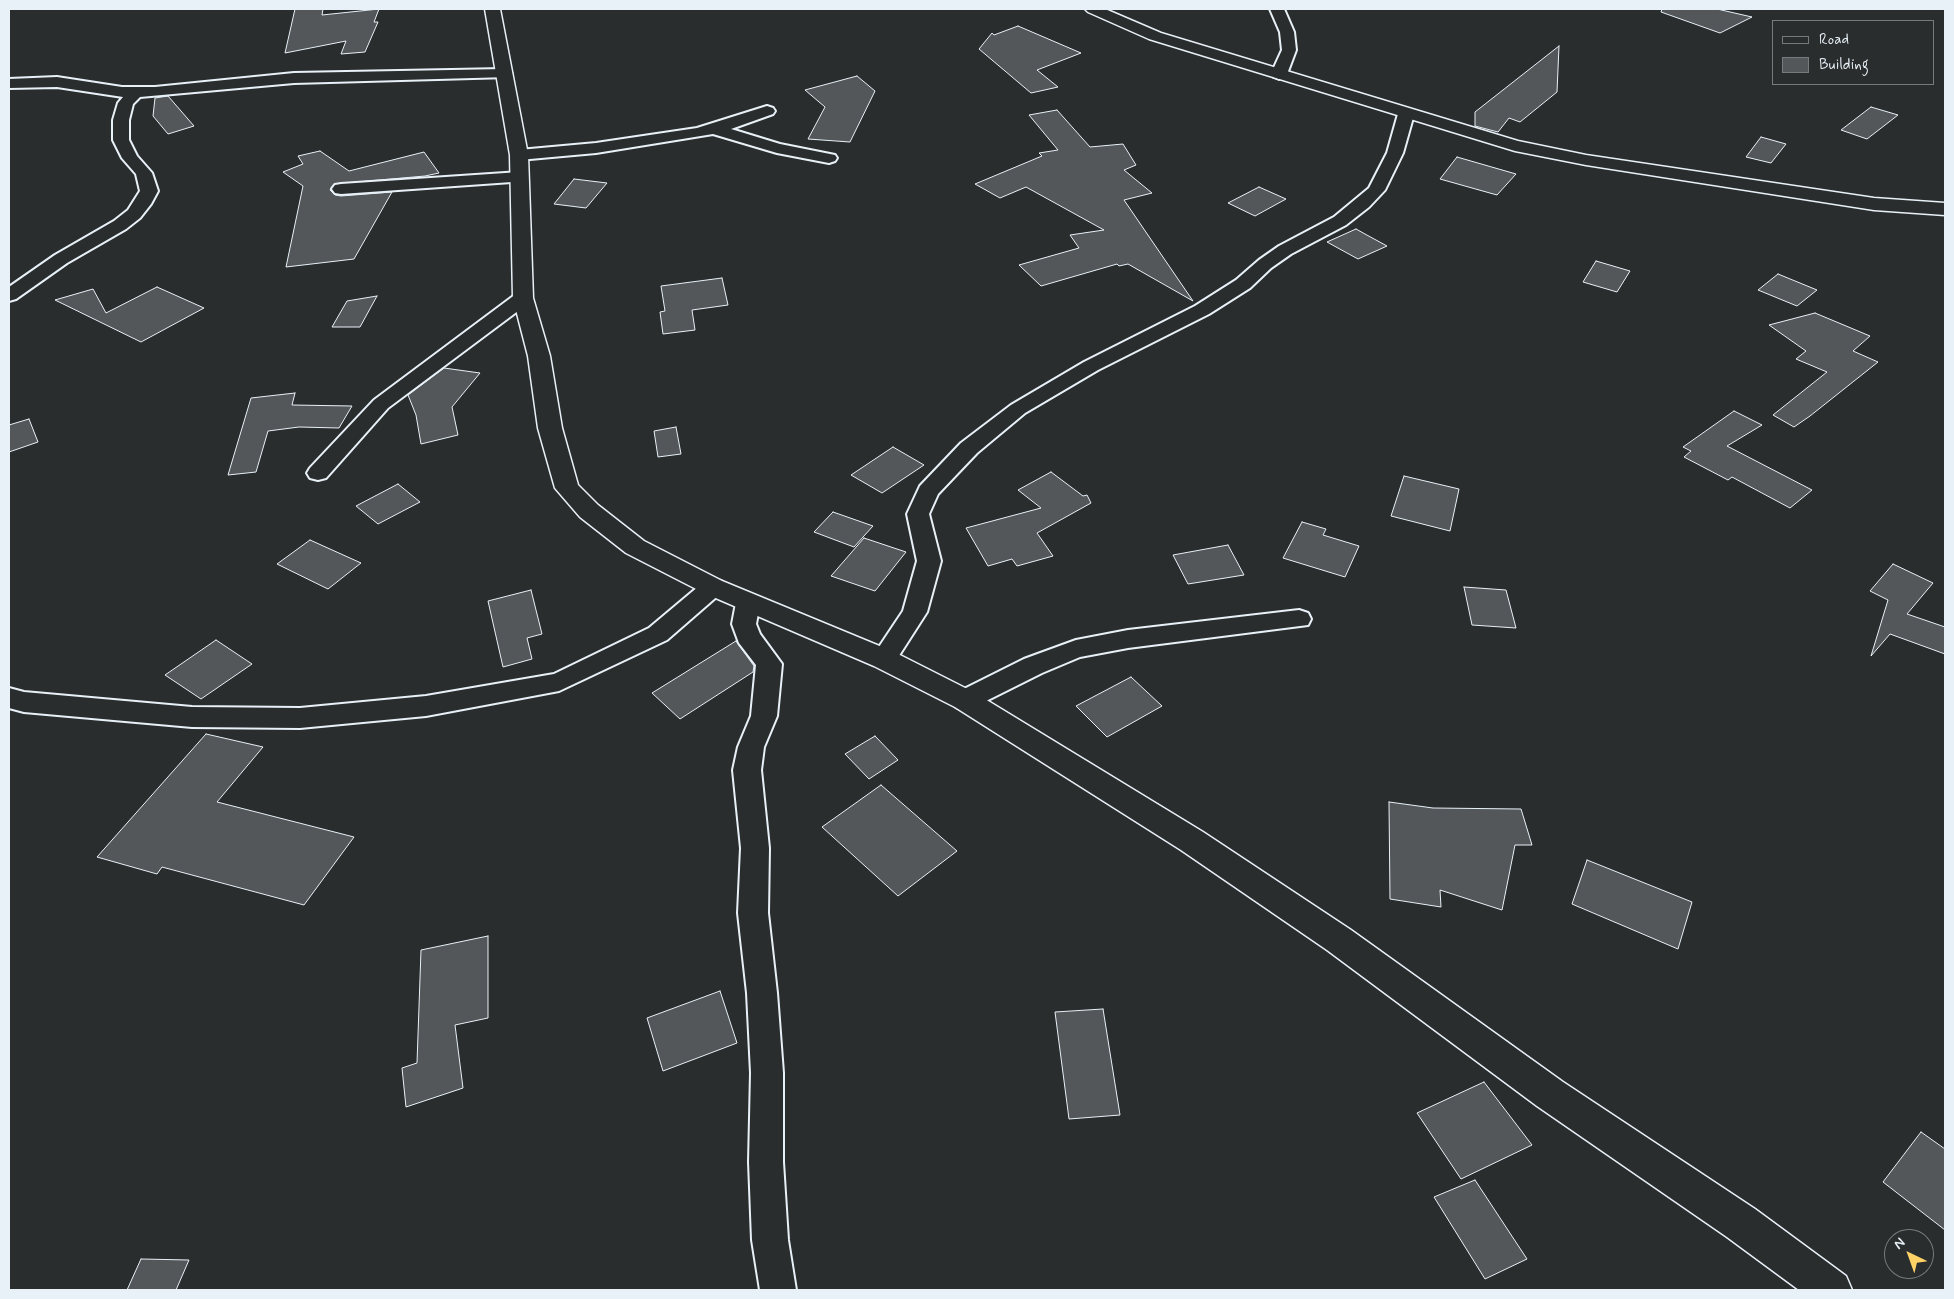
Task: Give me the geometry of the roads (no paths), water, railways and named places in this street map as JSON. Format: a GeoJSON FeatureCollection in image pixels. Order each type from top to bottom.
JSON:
{"type":"FeatureCollection","features":[{"type":"Feature","properties":{"kind":"street"},"geometry":{"type":"LineString","coordinates":[[492,9],[520,166],[523,298],[539,356],[550,428],[567,488],[589,512],[635,547],[713,587],[884,659],[965,700],[1192,841],[1339,940],[1550,1094],[1741,1223],[1832,1290]]}},
{"type":"Feature","properties":{"kind":"street"},"geometry":{"type":"LineString","coordinates":[[1093,9],[1155,36],[1515,146],[1586,160],[1874,204],[1945,209]]}},
{"type":"Feature","properties":{"kind":"street"},"geometry":{"type":"LineString","coordinates":[[1277,9],[1287,32],[1289,50],[1279,74]]}},
{"type":"Feature","properties":{"kind":"street"},"geometry":{"type":"LineString","coordinates":[[9,83],[57,82],[136,92],[189,90],[294,78],[504,74]]}},
{"type":"Feature","properties":{"kind":"street"},"geometry":{"type":"LineString","coordinates":[[9,295],[61,259],[120,225],[134,214],[142,204],[149,191],[144,173],[130,158],[121,140],[121,120],[126,103],[136,92]]}},
{"type":"Feature","properties":{"kind":"street"},"geometry":{"type":"LineString","coordinates":[[341,189],[520,166],[714,129],[767,111]]}},
{"type":"Feature","properties":{"kind":"street"},"geometry":{"type":"LineString","coordinates":[[884,659],[916,612],[930,561],[918,514],[928,491],[969,448],[1018,410],[1091,366],[1202,310],[1243,284],[1265,264],[1285,250],[1347,215],[1363,203],[1376,190],[1395,153],[1406,114]]}},
{"type":"Feature","properties":{"kind":"street"},"geometry":{"type":"LineString","coordinates":[[714,129],[776,148],[829,158]]}},
{"type":"Feature","properties":{"kind":"street"},"geometry":{"type":"LineString","coordinates":[[318,473],[381,404],[523,298]]}},
{"type":"Feature","properties":{"kind":"street"},"geometry":{"type":"LineString","coordinates":[[9,698],[24,702],[192,717],[300,718],[426,706],[559,682],[658,634],[713,587]]}},
{"type":"Feature","properties":{"kind":"street"},"geometry":{"type":"LineString","coordinates":[[748,603],[744,624],[748,637],[769,664],[764,716],[751,746],[747,770],[755,848],[753,913],[762,993],[767,1073],[766,1162],[770,1240],[778,1290]]}},
{"type":"Feature","properties":{"kind":"street"},"geometry":{"type":"LineString","coordinates":[[965,700],[1033,666],[1076,649],[1128,639],[1300,619]]}}]}
